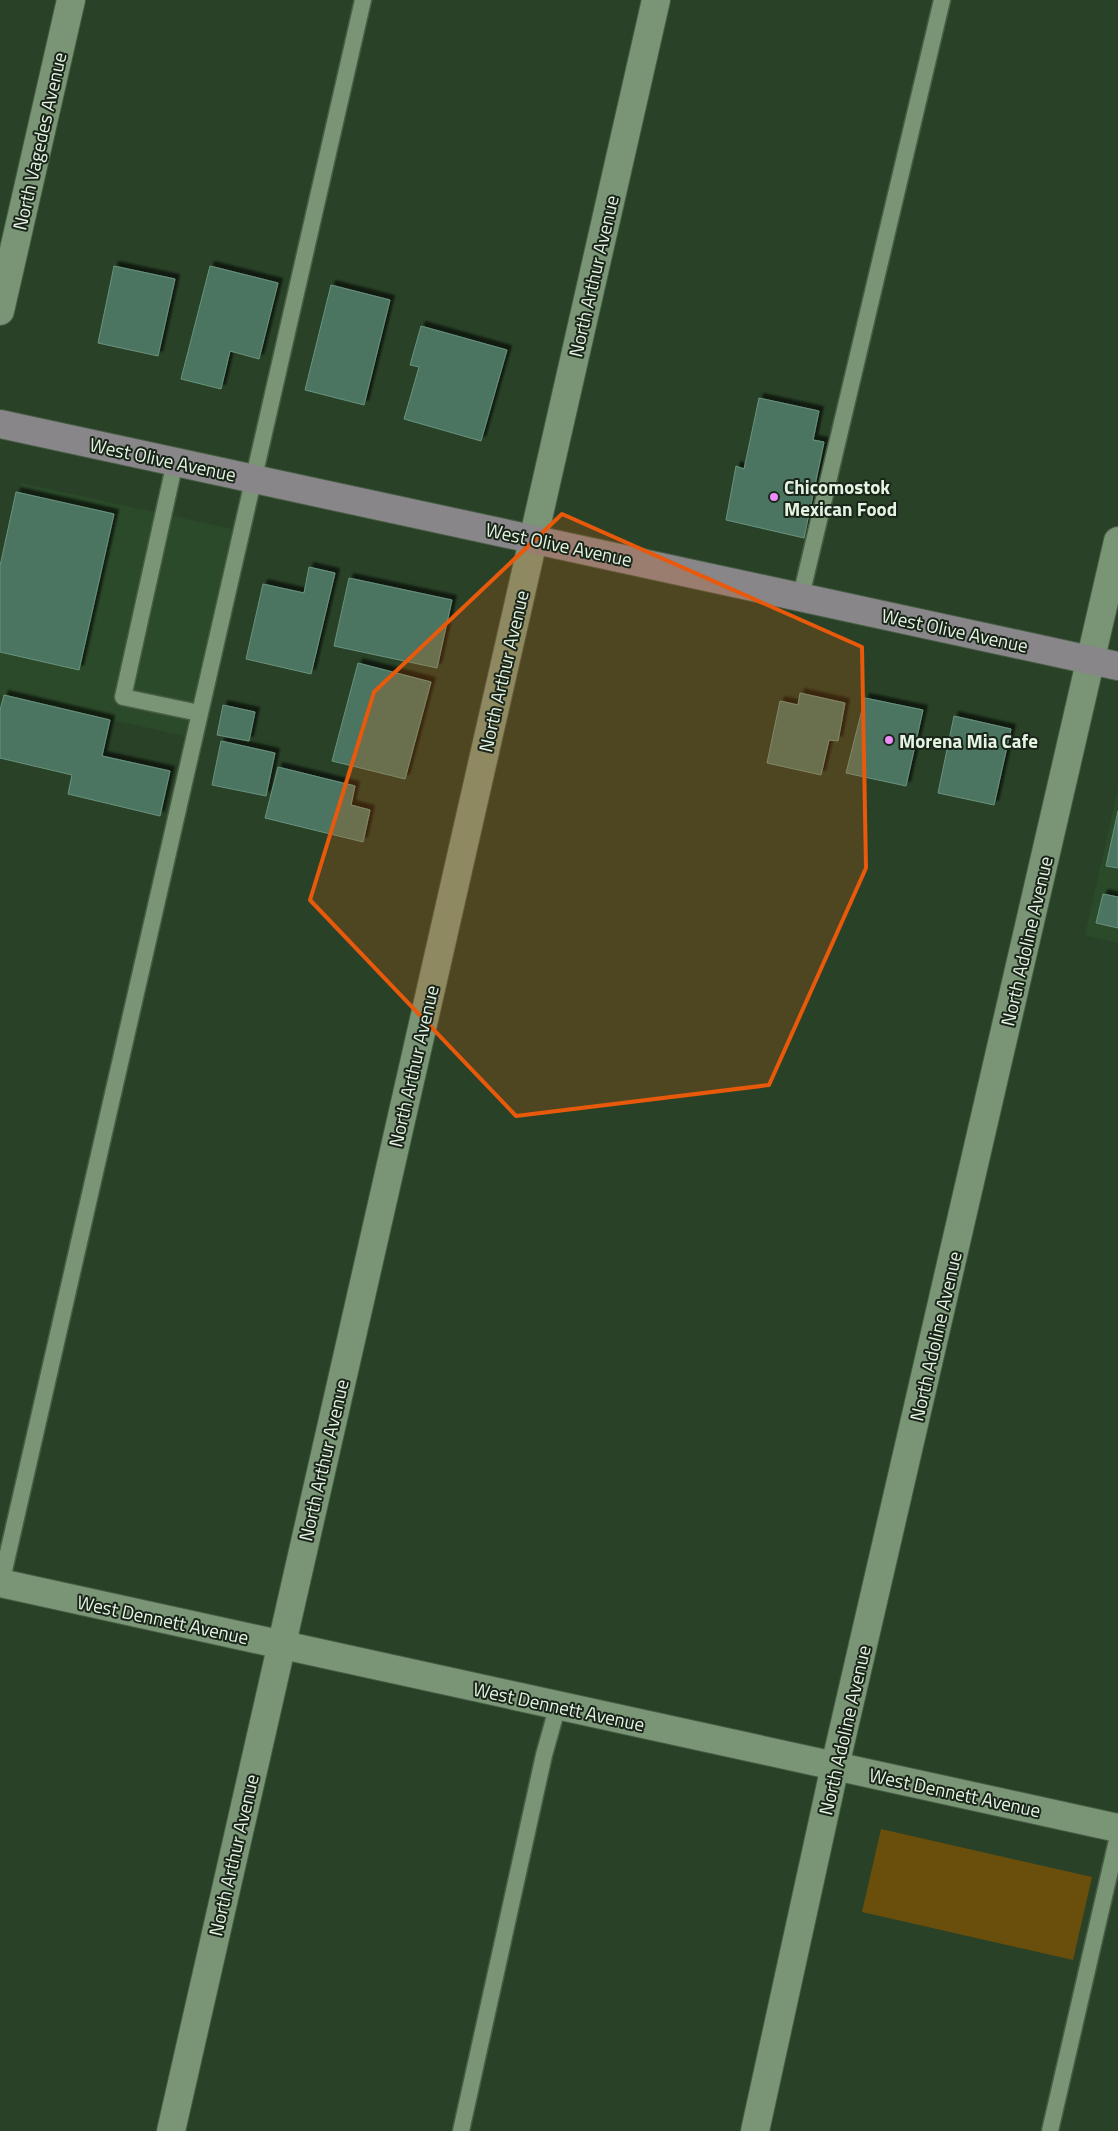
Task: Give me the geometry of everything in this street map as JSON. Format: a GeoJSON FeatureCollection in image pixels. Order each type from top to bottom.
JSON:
{"type":"FeatureCollection","features":[{"type":"Feature","properties":{"kind":"main road","name":"West Olive Avenue"},"geometry":{"type":"LineString","coordinates":[[0,424],[534,538],[1118,666]]}},
{"type":"Feature","properties":{"kind":"street","name":"North Vagedes Avenue"},"geometry":{"type":"LineString","coordinates":[[0,311],[71,0]]}},
{"type":"Feature","properties":{"kind":"street","name":"North Arthur Avenue"},"geometry":{"type":"LineString","coordinates":[[171,2131],[656,0]]}},
{"type":"Feature","properties":{"kind":"street","name":"North Adoline Avenue"},"geometry":{"type":"LineString","coordinates":[[754,2131],[835,1766],[1118,542]]}},
{"type":"Feature","properties":{"kind":"street","name":"West Dennett Avenue"},"geometry":{"type":"LineString","coordinates":[[0,1585],[1118,1828]]}},
{"type":"Feature","properties":{"kind":"lane"},"geometry":{"type":"LineString","coordinates":[[0,1585],[363,0]]}},
{"type":"Feature","properties":{"kind":"lane"},"geometry":{"type":"LineString","coordinates":[[801,596],[942,0]]}},
{"type":"Feature","properties":{"kind":"lane"},"geometry":{"type":"LineString","coordinates":[[175,462],[123,697],[199,713]]}},
{"type":"Feature","properties":{"kind":"lane"},"geometry":{"type":"LineString","coordinates":[[461,2131],[544,1755],[558,1705]]}},
{"type":"Feature","properties":{"kind":"lane"},"geometry":{"type":"LineString","coordinates":[[1050,2131],[1118,1836]]}},
{"type":"Feature","properties":{"kind":"highlighted area"},"geometry":{"type":"Polygon","coordinates":[[[562,514],[862,647],[866,868],[769,1085],[516,1116],[310,900],[374,692],[562,514]]]}},
{"type":"Feature","properties":{"kind":"shaded area"},"geometry":{"type":"Polygon","coordinates":[[[21,483],[232,529],[185,736],[0,695],[0,577],[21,483]]]}},
{"type":"Feature","properties":{"kind":"shaded area"},"geometry":{"type":"Polygon","coordinates":[[[1118,789],[1118,943],[1085,935],[1118,789]]]}},
{"type":"Feature","properties":{"kind":"shaded area"},"geometry":{"type":"Polygon","coordinates":[[[881,1829],[1092,1877],[1073,1960],[862,1912],[881,1829]]]}},
{"type":"Feature","properties":{"kind":"building"},"geometry":{"type":"Polygon","coordinates":[[[114,266],[175,279],[158,356],[98,343],[114,266]]]}},
{"type":"Feature","properties":{"kind":"building"},"geometry":{"type":"Polygon","coordinates":[[[210,266],[278,283],[259,359],[230,351],[221,389],[181,379],[210,266]]]}},
{"type":"Feature","properties":{"kind":"building"},"geometry":{"type":"Polygon","coordinates":[[[331,285],[390,300],[364,405],[305,390],[331,285]]]}},
{"type":"Feature","properties":{"kind":"building"},"geometry":{"type":"Polygon","coordinates":[[[421,326],[507,350],[481,441],[404,419],[419,367],[410,365],[421,326]]]}},
{"type":"Feature","properties":{"kind":"building"},"geometry":{"type":"Polygon","coordinates":[[[759,398],[819,411],[813,440],[824,442],[804,538],[726,520],[736,466],[744,469],[759,398]]]}},
{"type":"Feature","properties":{"kind":"building"},"geometry":{"type":"Polygon","coordinates":[[[16,492],[114,514],[79,670],[0,652],[0,566],[16,492]]]}},
{"type":"Feature","properties":{"kind":"building"},"geometry":{"type":"Polygon","coordinates":[[[309,567],[335,573],[311,674],[246,659],[263,584],[304,593],[309,567]]]}},
{"type":"Feature","properties":{"kind":"building"},"geometry":{"type":"Polygon","coordinates":[[[349,578],[452,600],[437,668],[334,646],[349,578]]]}},
{"type":"Feature","properties":{"kind":"building"},"geometry":{"type":"Polygon","coordinates":[[[358,663],[431,682],[405,779],[332,761],[358,663]]]}},
{"type":"Feature","properties":{"kind":"building"},"geometry":{"type":"Polygon","coordinates":[[[800,693],[845,703],[838,741],[829,740],[821,775],[767,763],[780,701],[798,705],[800,693]]]}},
{"type":"Feature","properties":{"kind":"building"},"geometry":{"type":"Polygon","coordinates":[[[4,695],[110,720],[102,756],[170,771],[160,816],[68,794],[72,775],[0,758],[0,710],[4,695]]]}},
{"type":"Feature","properties":{"kind":"building"},"geometry":{"type":"Polygon","coordinates":[[[865,698],[923,710],[906,786],[846,773],[865,698]]]}},
{"type":"Feature","properties":{"kind":"building"},"geometry":{"type":"Polygon","coordinates":[[[223,705],[255,712],[249,741],[217,735],[223,705]]]}},
{"type":"Feature","properties":{"kind":"building"},"geometry":{"type":"Polygon","coordinates":[[[954,716],[1011,729],[994,805],[938,793],[954,716]]]}},
{"type":"Feature","properties":{"kind":"building"},"geometry":{"type":"Polygon","coordinates":[[[221,741],[275,753],[266,796],[212,785],[221,741]]]}},
{"type":"Feature","properties":{"kind":"building"},"geometry":{"type":"Polygon","coordinates":[[[278,767],[355,786],[351,805],[370,810],[363,842],[265,818],[278,767]]]}},
{"type":"Feature","properties":{"kind":"building"},"geometry":{"type":"Polygon","coordinates":[[[1118,811],[1118,868],[1106,866],[1118,811]]]}},
{"type":"Feature","properties":{"kind":"building"},"geometry":{"type":"Polygon","coordinates":[[[1103,894],[1118,897],[1118,928],[1096,923],[1103,894]]]}},
{"type":"Feature","properties":{"kind":"place","name":"Chicomostok Mexican Food"},"geometry":{"type":"Point","coordinates":[774,497]}},
{"type":"Feature","properties":{"kind":"place","name":"Morena Mia Cafe"},"geometry":{"type":"Point","coordinates":[889,740]}}]}
